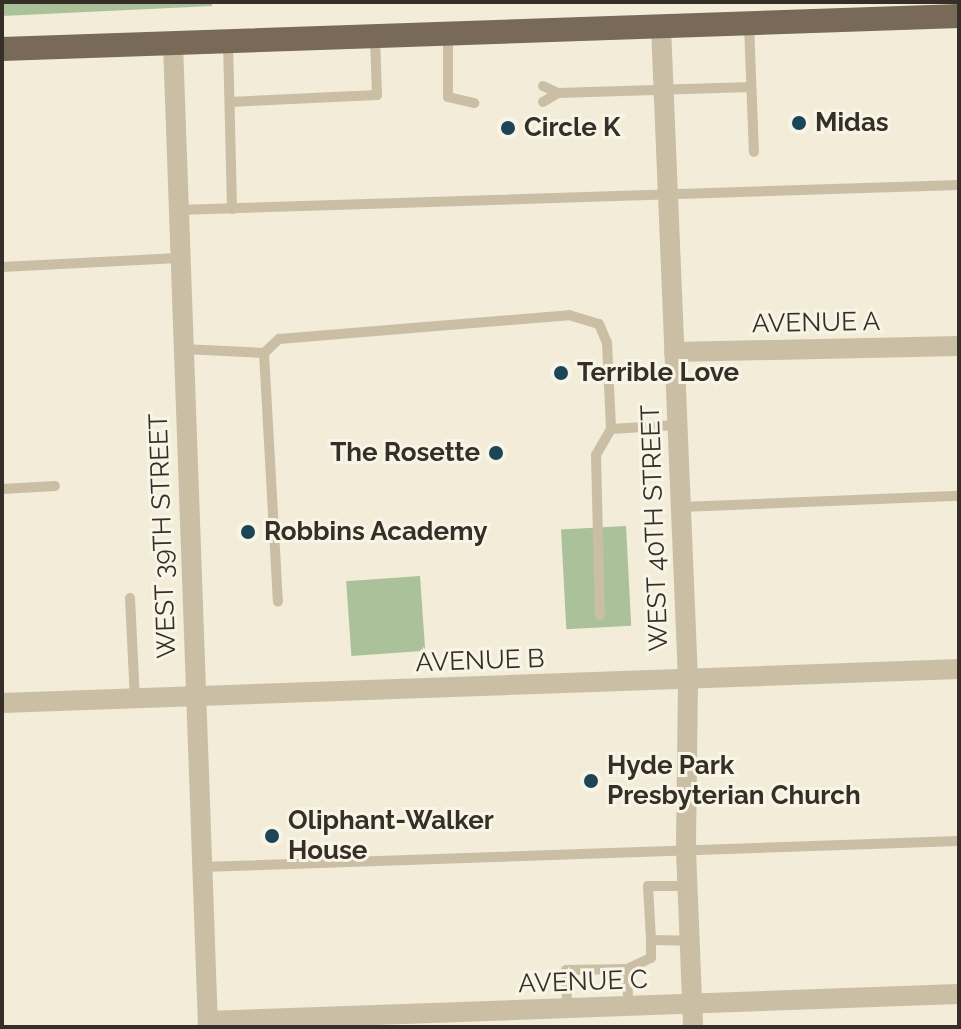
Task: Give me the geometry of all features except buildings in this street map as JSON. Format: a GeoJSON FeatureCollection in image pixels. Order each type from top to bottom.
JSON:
{"type":"FeatureCollection","features":[{"type":"Feature","properties":{"kind":"main road"},"geometry":{"type":"LineString","coordinates":[[2,49],[959,16]]}},
{"type":"Feature","properties":{"kind":"street","name":"WEST 40TH STREET"},"geometry":{"type":"LineString","coordinates":[[661,27],[688,680],[686,850],[693,1027]]}},
{"type":"Feature","properties":{"kind":"street","name":"WEST 39TH STREET"},"geometry":{"type":"LineString","coordinates":[[173,44],[176,210],[208,1024]]}},
{"type":"Feature","properties":{"kind":"street","name":"AVENUE A"},"geometry":{"type":"LineString","coordinates":[[674,352],[959,346]]}},
{"type":"Feature","properties":{"kind":"street","name":"AVENUE B"},"geometry":{"type":"LineString","coordinates":[[2,703],[959,669]]}},
{"type":"Feature","properties":{"kind":"street","name":"AVENUE C"},"geometry":{"type":"LineString","coordinates":[[208,1024],[959,994]]}},
{"type":"Feature","properties":{"kind":"lane"},"geometry":{"type":"LineString","coordinates":[[749,24],[754,152]]}},
{"type":"Feature","properties":{"kind":"lane"},"geometry":{"type":"LineString","coordinates":[[448,34],[448,97],[471,96]]}},
{"type":"Feature","properties":{"kind":"lane"},"geometry":{"type":"LineString","coordinates":[[230,102],[377,95],[375,37]]}},
{"type":"Feature","properties":{"kind":"lane"},"geometry":{"type":"LineString","coordinates":[[228,41],[232,209]]}},
{"type":"Feature","properties":{"kind":"lane"},"geometry":{"type":"LineString","coordinates":[[543,86],[558,93],[751,87]]}},
{"type":"Feature","properties":{"kind":"lane"},"geometry":{"type":"LineString","coordinates":[[543,102],[558,93]]}},
{"type":"Feature","properties":{"kind":"lane"},"geometry":{"type":"LineString","coordinates":[[176,210],[959,185]]}},
{"type":"Feature","properties":{"kind":"lane"},"geometry":{"type":"LineString","coordinates":[[2,267],[178,258]]}},
{"type":"Feature","properties":{"kind":"lane"},"geometry":{"type":"LineString","coordinates":[[181,349],[264,353],[279,339],[569,315],[599,324],[607,343],[611,429],[596,455],[600,615]]}},
{"type":"Feature","properties":{"kind":"lane"},"geometry":{"type":"LineString","coordinates":[[264,353],[278,602]]}},
{"type":"Feature","properties":{"kind":"lane"},"geometry":{"type":"LineString","coordinates":[[611,429],[676,425]]}},
{"type":"Feature","properties":{"kind":"lane"},"geometry":{"type":"LineString","coordinates":[[2,489],[55,486]]}},
{"type":"Feature","properties":{"kind":"lane"},"geometry":{"type":"LineString","coordinates":[[679,507],[959,496]]}},
{"type":"Feature","properties":{"kind":"lane"},"geometry":{"type":"LineString","coordinates":[[130,598],[135,699]]}},
{"type":"Feature","properties":{"kind":"lane"},"geometry":{"type":"LineString","coordinates":[[202,867],[959,841]]}},
{"type":"Feature","properties":{"kind":"lane"},"geometry":{"type":"LineString","coordinates":[[567,1009],[566,970],[627,969],[651,958],[648,886],[687,886]]}},
{"type":"Feature","properties":{"kind":"lane"},"geometry":{"type":"LineString","coordinates":[[651,940],[690,941]]}},
{"type":"Feature","properties":{"kind":"lane"},"geometry":{"type":"LineString","coordinates":[[627,969],[628,1007]]}},
{"type":"Feature","properties":{"kind":"green space"},"geometry":{"type":"Polygon","coordinates":[[[2,2],[212,2],[212,6],[2,16],[2,2]]]}},
{"type":"Feature","properties":{"kind":"green space"},"geometry":{"type":"Polygon","coordinates":[[[626,526],[631,626],[566,629],[561,529],[626,526]]]}},
{"type":"Feature","properties":{"kind":"green space"},"geometry":{"type":"Polygon","coordinates":[[[420,576],[425,651],[351,656],[346,581],[420,576]]]}},
{"type":"Feature","properties":{"kind":"place","name":"Midas"},"geometry":{"type":"Point","coordinates":[799,123]}},
{"type":"Feature","properties":{"kind":"place","name":"Circle K"},"geometry":{"type":"Point","coordinates":[508,128]}},
{"type":"Feature","properties":{"kind":"place","name":"Terrible Love"},"geometry":{"type":"Point","coordinates":[561,373]}},
{"type":"Feature","properties":{"kind":"place","name":"The Rosette"},"geometry":{"type":"Point","coordinates":[496,453]}},
{"type":"Feature","properties":{"kind":"place","name":"Robbins Academy"},"geometry":{"type":"Point","coordinates":[248,532]}},
{"type":"Feature","properties":{"kind":"place","name":"Hyde Park Presbyterian Church"},"geometry":{"type":"Point","coordinates":[591,781]}},
{"type":"Feature","properties":{"kind":"place","name":"Oliphant-Walker House"},"geometry":{"type":"Point","coordinates":[272,836]}}]}
